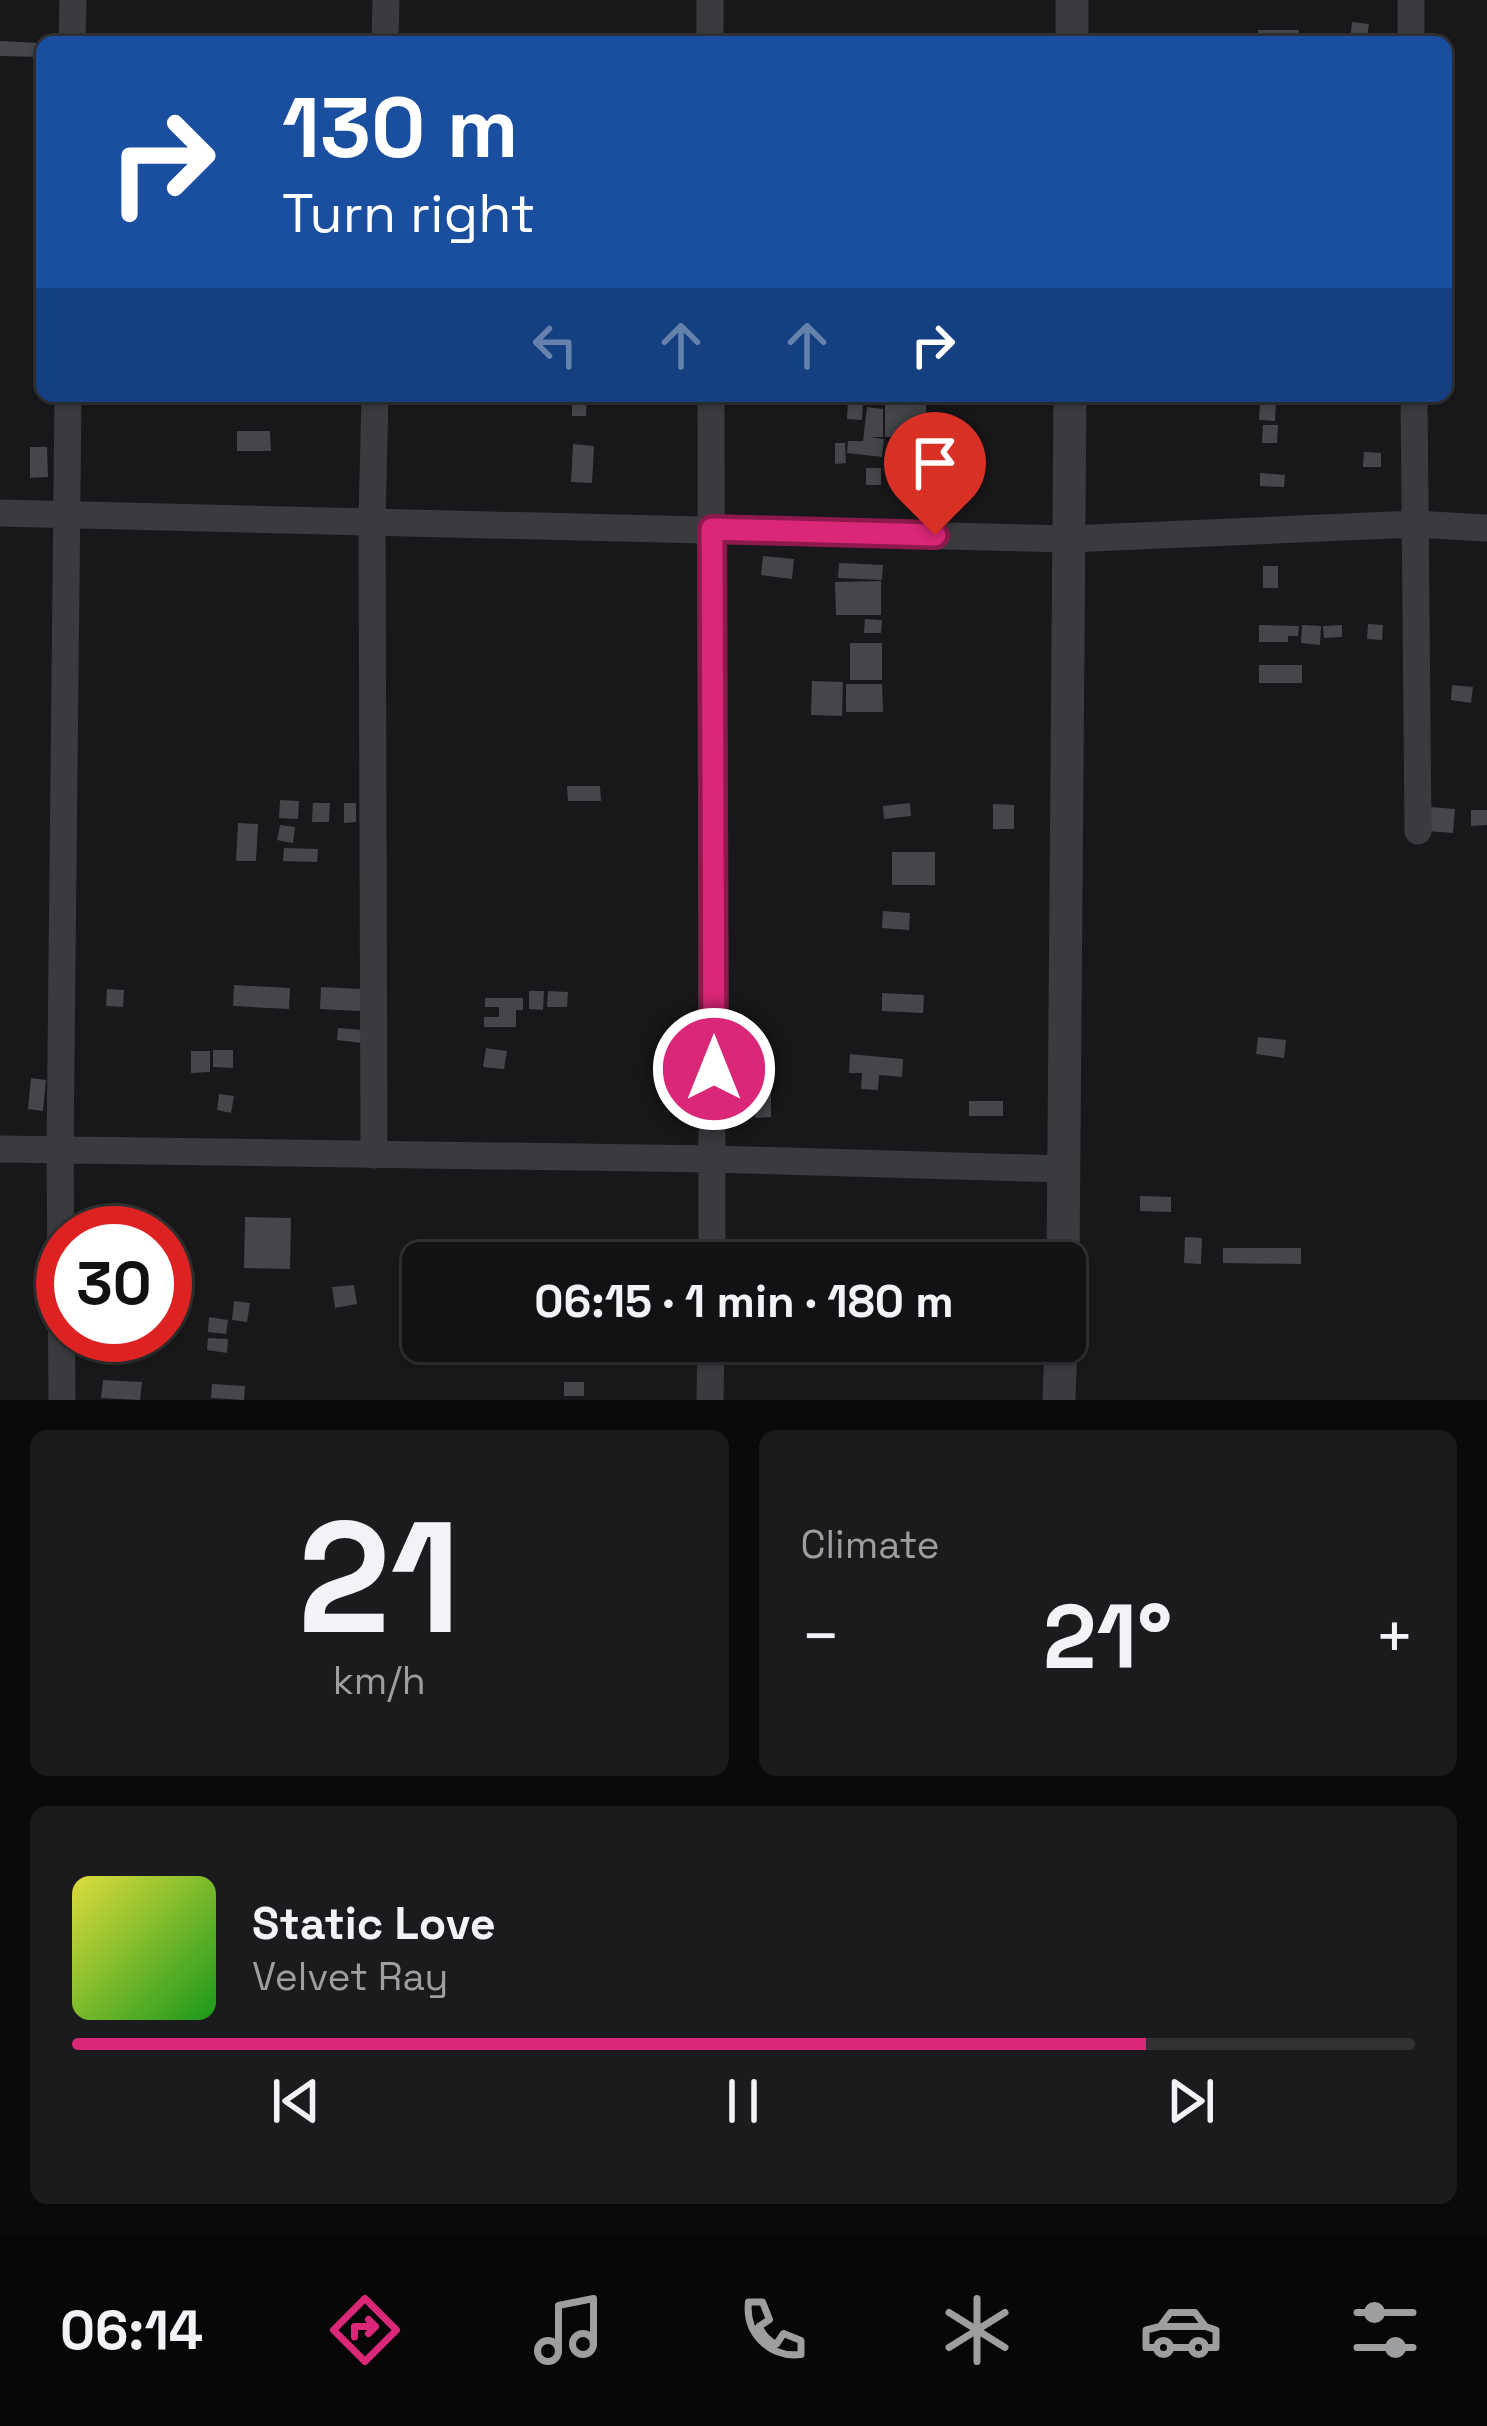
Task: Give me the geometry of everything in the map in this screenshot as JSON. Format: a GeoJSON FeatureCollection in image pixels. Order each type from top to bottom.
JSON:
{"type":"FeatureCollection","features":[{"type":"Feature","properties":{"kind":"street"},"geometry":{"type":"LineString","coordinates":[[72,36],[73,0]]}},
{"type":"Feature","properties":{"kind":"street"},"geometry":{"type":"LineString","coordinates":[[385,36],[386,0]]}},
{"type":"Feature","properties":{"kind":"street"},"geometry":{"type":"LineString","coordinates":[[710,0],[710,36]]}},
{"type":"Feature","properties":{"kind":"street"},"geometry":{"type":"LineString","coordinates":[[1072,0],[1072,36]]}},
{"type":"Feature","properties":{"kind":"street"},"geometry":{"type":"LineString","coordinates":[[1411,0],[1411,36]]}},
{"type":"Feature","properties":{"kind":"street"},"geometry":{"type":"LineString","coordinates":[[62,1400],[68,402]]}},
{"type":"Feature","properties":{"kind":"street"},"geometry":{"type":"LineString","coordinates":[[374,1154],[375,402]]}},
{"type":"Feature","properties":{"kind":"street"},"geometry":{"type":"LineString","coordinates":[[711,402],[712,1242]]}},
{"type":"Feature","properties":{"kind":"street"},"geometry":{"type":"LineString","coordinates":[[1063,1242],[1070,402]]}},
{"type":"Feature","properties":{"kind":"street"},"geometry":{"type":"LineString","coordinates":[[1414,402],[1418,831]]}},
{"type":"Feature","properties":{"kind":"street"},"geometry":{"type":"LineString","coordinates":[[0,513],[1069,539],[1415,524],[1487,528]]}},
{"type":"Feature","properties":{"kind":"street"},"geometry":{"type":"LineString","coordinates":[[0,1149],[1064,1168]]}},
{"type":"Feature","properties":{"kind":"street"},"geometry":{"type":"LineString","coordinates":[[710,1400],[711,1362]]}},
{"type":"Feature","properties":{"kind":"street"},"geometry":{"type":"LineString","coordinates":[[1059,1400],[1060,1362]]}},
{"type":"Feature","properties":{"kind":"building"},"geometry":{"type":"Polygon","coordinates":[[[1352,22],[1369,24],[1367,36],[1351,36],[1352,22]]]}},
{"type":"Feature","properties":{"kind":"building"},"geometry":{"type":"Polygon","coordinates":[[[1258,30],[1299,30],[1299,36],[1258,36],[1258,30]]]}},
{"type":"Feature","properties":{"kind":"building"},"geometry":{"type":"Polygon","coordinates":[[[0,41],[36,43],[36,57],[0,56],[0,41]]]}},
{"type":"Feature","properties":{"kind":"building"},"geometry":{"type":"Polygon","coordinates":[[[572,402],[587,402],[586,416],[572,416],[572,402]]]}},
{"type":"Feature","properties":{"kind":"building"},"geometry":{"type":"Polygon","coordinates":[[[848,402],[863,402],[862,420],[847,419],[848,402]]]}},
{"type":"Feature","properties":{"kind":"building"},"geometry":{"type":"Polygon","coordinates":[[[1260,402],[1276,402],[1275,421],[1259,420],[1260,402]]]}},
{"type":"Feature","properties":{"kind":"building"},"geometry":{"type":"Polygon","coordinates":[[[885,404],[926,405],[927,437],[885,437],[885,404]]]}},
{"type":"Feature","properties":{"kind":"building"},"geometry":{"type":"Polygon","coordinates":[[[867,407],[883,409],[883,437],[869,437],[884,439],[882,457],[847,453],[848,441],[863,441],[867,407]]]}},
{"type":"Feature","properties":{"kind":"building"},"geometry":{"type":"Polygon","coordinates":[[[1263,425],[1278,425],[1277,443],[1262,443],[1263,425]]]}},
{"type":"Feature","properties":{"kind":"building"},"geometry":{"type":"Polygon","coordinates":[[[237,431],[270,431],[271,451],[237,451],[237,431]]]}},
{"type":"Feature","properties":{"kind":"building"},"geometry":{"type":"Polygon","coordinates":[[[835,443],[845,443],[846,463],[835,464],[835,443]]]}},
{"type":"Feature","properties":{"kind":"building"},"geometry":{"type":"Polygon","coordinates":[[[573,444],[594,446],[592,483],[571,482],[573,444]]]}},
{"type":"Feature","properties":{"kind":"building"},"geometry":{"type":"Polygon","coordinates":[[[30,447],[47,447],[48,477],[30,478],[30,447]]]}},
{"type":"Feature","properties":{"kind":"building"},"geometry":{"type":"Polygon","coordinates":[[[1364,452],[1381,453],[1381,467],[1363,467],[1364,452]]]}},
{"type":"Feature","properties":{"kind":"building"},"geometry":{"type":"Polygon","coordinates":[[[866,468],[881,468],[881,485],[866,485],[866,468]]]}},
{"type":"Feature","properties":{"kind":"building"},"geometry":{"type":"Polygon","coordinates":[[[1260,473],[1285,475],[1284,487],[1260,486],[1260,473]]]}},
{"type":"Feature","properties":{"kind":"building"},"geometry":{"type":"Polygon","coordinates":[[[763,556],[794,559],[792,579],[761,575],[763,556]]]}},
{"type":"Feature","properties":{"kind":"building"},"geometry":{"type":"Polygon","coordinates":[[[839,563],[883,565],[882,580],[838,578],[839,563]]]}},
{"type":"Feature","properties":{"kind":"building"},"geometry":{"type":"Polygon","coordinates":[[[1263,566],[1278,566],[1278,588],[1263,588],[1263,566]]]}},
{"type":"Feature","properties":{"kind":"building"},"geometry":{"type":"Polygon","coordinates":[[[881,581],[881,615],[836,615],[835,582],[881,581]]]}},
{"type":"Feature","properties":{"kind":"building"},"geometry":{"type":"Polygon","coordinates":[[[865,619],[882,620],[881,633],[864,633],[865,619]]]}},
{"type":"Feature","properties":{"kind":"building"},"geometry":{"type":"Polygon","coordinates":[[[1368,624],[1383,625],[1382,640],[1367,639],[1368,624]]]}},
{"type":"Feature","properties":{"kind":"building"},"geometry":{"type":"Polygon","coordinates":[[[1259,625],[1299,626],[1298,636],[1288,636],[1288,642],[1259,642],[1259,625]]]}},
{"type":"Feature","properties":{"kind":"building"},"geometry":{"type":"Polygon","coordinates":[[[1302,625],[1321,626],[1320,645],[1301,643],[1302,625]]]}},
{"type":"Feature","properties":{"kind":"building"},"geometry":{"type":"Polygon","coordinates":[[[1342,625],[1342,637],[1324,638],[1323,626],[1342,625]]]}},
{"type":"Feature","properties":{"kind":"building"},"geometry":{"type":"Polygon","coordinates":[[[850,643],[882,643],[882,680],[850,680],[850,643]]]}},
{"type":"Feature","properties":{"kind":"building"},"geometry":{"type":"Polygon","coordinates":[[[1259,665],[1302,665],[1302,683],[1259,683],[1259,665]]]}},
{"type":"Feature","properties":{"kind":"building"},"geometry":{"type":"Polygon","coordinates":[[[812,681],[843,682],[842,716],[811,715],[812,681]]]}},
{"type":"Feature","properties":{"kind":"building"},"geometry":{"type":"Polygon","coordinates":[[[846,684],[882,684],[883,712],[846,712],[846,684]]]}},
{"type":"Feature","properties":{"kind":"building"},"geometry":{"type":"Polygon","coordinates":[[[1452,685],[1473,687],[1471,703],[1451,700],[1452,685]]]}},
{"type":"Feature","properties":{"kind":"building"},"geometry":{"type":"Polygon","coordinates":[[[567,786],[600,786],[601,801],[568,801],[567,786]]]}},
{"type":"Feature","properties":{"kind":"building"},"geometry":{"type":"Polygon","coordinates":[[[280,800],[299,801],[298,819],[279,818],[280,800]]]}},
{"type":"Feature","properties":{"kind":"building"},"geometry":{"type":"Polygon","coordinates":[[[313,803],[330,803],[329,822],[312,822],[313,803]]]}},
{"type":"Feature","properties":{"kind":"building"},"geometry":{"type":"Polygon","coordinates":[[[344,803],[356,803],[356,822],[344,823],[344,803]]]}},
{"type":"Feature","properties":{"kind":"building"},"geometry":{"type":"Polygon","coordinates":[[[910,803],[911,816],[884,819],[883,806],[910,803]]]}},
{"type":"Feature","properties":{"kind":"building"},"geometry":{"type":"Polygon","coordinates":[[[993,804],[1014,805],[1014,829],[993,829],[993,804]]]}},
{"type":"Feature","properties":{"kind":"building"},"geometry":{"type":"Polygon","coordinates":[[[1430,807],[1455,809],[1453,833],[1427,831],[1430,807]]]}},
{"type":"Feature","properties":{"kind":"building"},"geometry":{"type":"Polygon","coordinates":[[[1471,810],[1487,810],[1487,825],[1471,826],[1471,810]]]}},
{"type":"Feature","properties":{"kind":"building"},"geometry":{"type":"Polygon","coordinates":[[[238,823],[258,824],[256,861],[236,861],[238,823]]]}},
{"type":"Feature","properties":{"kind":"building"},"geometry":{"type":"Polygon","coordinates":[[[280,825],[295,827],[293,843],[277,840],[280,825]]]}},
{"type":"Feature","properties":{"kind":"building"},"geometry":{"type":"Polygon","coordinates":[[[284,848],[318,849],[317,862],[283,861],[284,848]]]}},
{"type":"Feature","properties":{"kind":"building"},"geometry":{"type":"Polygon","coordinates":[[[892,852],[935,852],[935,885],[892,885],[892,852]]]}},
{"type":"Feature","properties":{"kind":"building"},"geometry":{"type":"Polygon","coordinates":[[[883,911],[910,913],[909,930],[882,928],[883,911]]]}},
{"type":"Feature","properties":{"kind":"building"},"geometry":{"type":"Polygon","coordinates":[[[234,985],[290,988],[289,1009],[233,1006],[234,985]]]}},
{"type":"Feature","properties":{"kind":"building"},"geometry":{"type":"Polygon","coordinates":[[[321,987],[361,989],[360,1011],[320,1009],[321,987]]]}},
{"type":"Feature","properties":{"kind":"building"},"geometry":{"type":"Polygon","coordinates":[[[107,989],[124,990],[123,1007],[106,1006],[107,989]]]}},
{"type":"Feature","properties":{"kind":"building"},"geometry":{"type":"Polygon","coordinates":[[[529,991],[544,991],[543,1010],[529,1009],[529,991]]]}},
{"type":"Feature","properties":{"kind":"building"},"geometry":{"type":"Polygon","coordinates":[[[548,991],[568,992],[567,1007],[547,1007],[548,991]]]}},
{"type":"Feature","properties":{"kind":"building"},"geometry":{"type":"Polygon","coordinates":[[[882,993],[924,995],[923,1013],[882,1011],[882,993]]]}},
{"type":"Feature","properties":{"kind":"building"},"geometry":{"type":"Polygon","coordinates":[[[485,998],[523,998],[523,1010],[516,1010],[516,1027],[484,1027],[484,1017],[499,1017],[499,1007],[485,1007],[485,998]]]}},
{"type":"Feature","properties":{"kind":"building"},"geometry":{"type":"Polygon","coordinates":[[[338,1028],[363,1030],[362,1043],[337,1040],[338,1028]]]}},
{"type":"Feature","properties":{"kind":"building"},"geometry":{"type":"Polygon","coordinates":[[[1258,1037],[1286,1040],[1284,1058],[1256,1054],[1258,1037]]]}},
{"type":"Feature","properties":{"kind":"building"},"geometry":{"type":"Polygon","coordinates":[[[486,1048],[507,1051],[504,1069],[483,1067],[486,1048]]]}},
{"type":"Feature","properties":{"kind":"building"},"geometry":{"type":"Polygon","coordinates":[[[213,1050],[233,1050],[233,1068],[213,1067],[213,1050]]]}},
{"type":"Feature","properties":{"kind":"building"},"geometry":{"type":"Polygon","coordinates":[[[191,1051],[210,1051],[210,1072],[191,1073],[191,1051]]]}},
{"type":"Feature","properties":{"kind":"building"},"geometry":{"type":"Polygon","coordinates":[[[850,1054],[903,1059],[902,1077],[879,1075],[878,1090],[861,1089],[862,1073],[849,1073],[850,1054]]]}},
{"type":"Feature","properties":{"kind":"building"},"geometry":{"type":"Polygon","coordinates":[[[771,1055],[771,1117],[755,1118],[754,1056],[771,1055]]]}},
{"type":"Feature","properties":{"kind":"building"},"geometry":{"type":"Polygon","coordinates":[[[31,1078],[46,1080],[43,1111],[28,1109],[31,1078]]]}},
{"type":"Feature","properties":{"kind":"building"},"geometry":{"type":"Polygon","coordinates":[[[219,1094],[234,1096],[231,1113],[217,1110],[219,1094]]]}},
{"type":"Feature","properties":{"kind":"building"},"geometry":{"type":"Polygon","coordinates":[[[969,1101],[1003,1101],[1003,1116],[969,1116],[969,1101]]]}},
{"type":"Feature","properties":{"kind":"building"},"geometry":{"type":"Polygon","coordinates":[[[1140,1196],[1171,1197],[1171,1212],[1140,1211],[1140,1196]]]}},
{"type":"Feature","properties":{"kind":"building"},"geometry":{"type":"Polygon","coordinates":[[[245,1217],[291,1218],[290,1269],[244,1268],[245,1217]]]}},
{"type":"Feature","properties":{"kind":"building"},"geometry":{"type":"Polygon","coordinates":[[[1185,1237],[1202,1238],[1201,1264],[1184,1263],[1185,1237]]]}},
{"type":"Feature","properties":{"kind":"building"},"geometry":{"type":"Polygon","coordinates":[[[1223,1248],[1301,1248],[1301,1264],[1223,1263],[1223,1248]]]}},
{"type":"Feature","properties":{"kind":"building"},"geometry":{"type":"Polygon","coordinates":[[[354,1285],[357,1304],[335,1308],[332,1287],[354,1285]]]}},
{"type":"Feature","properties":{"kind":"building"},"geometry":{"type":"Polygon","coordinates":[[[234,1301],[250,1303],[247,1322],[232,1320],[234,1301]]]}},
{"type":"Feature","properties":{"kind":"building"},"geometry":{"type":"Polygon","coordinates":[[[209,1317],[228,1320],[226,1334],[208,1332],[209,1317]]]}},
{"type":"Feature","properties":{"kind":"building"},"geometry":{"type":"Polygon","coordinates":[[[208,1338],[228,1339],[227,1353],[207,1350],[208,1338]]]}},
{"type":"Feature","properties":{"kind":"building"},"geometry":{"type":"Polygon","coordinates":[[[103,1380],[142,1382],[140,1400],[101,1398],[103,1380]]]}},
{"type":"Feature","properties":{"kind":"building"},"geometry":{"type":"Polygon","coordinates":[[[564,1382],[584,1382],[584,1396],[564,1396],[564,1382]]]}},
{"type":"Feature","properties":{"kind":"building"},"geometry":{"type":"Polygon","coordinates":[[[212,1384],[245,1386],[244,1400],[211,1398],[212,1384]]]}},
{"type":"Feature","properties":{"kind":"route"},"geometry":{"type":"LineString","coordinates":[[714,1069],[712,529],[935,535]]}}]}
